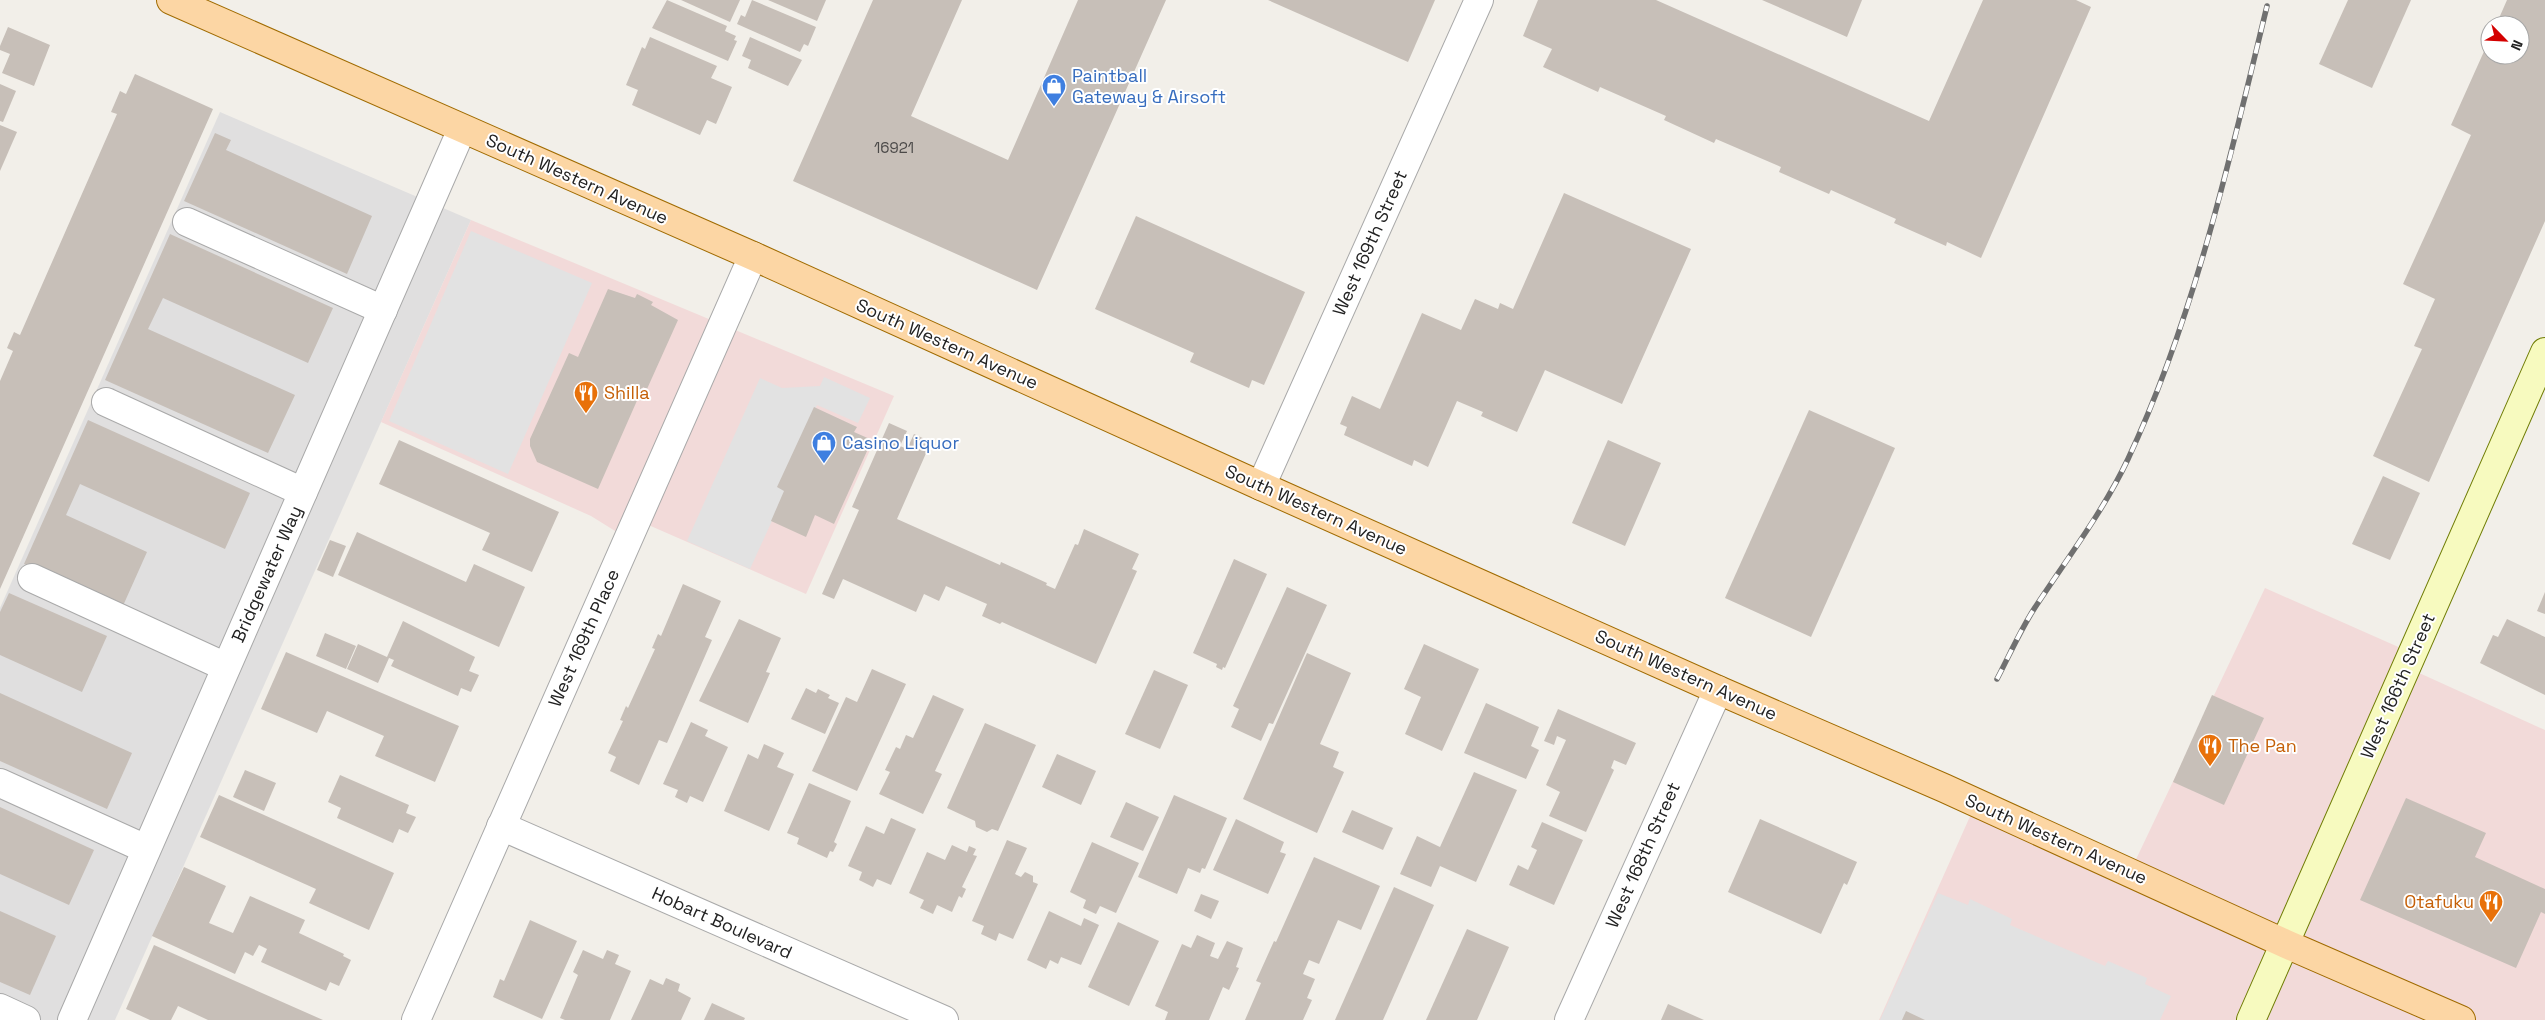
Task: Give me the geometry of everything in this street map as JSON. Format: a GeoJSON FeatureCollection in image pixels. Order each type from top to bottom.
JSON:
{"type":"FeatureCollection","features":[{"type":"Feature","properties":{"kind":"main road","name":"South Western Avenue"},"geometry":{"type":"LineString","coordinates":[[171,0],[754,256],[1261,486],[1718,690],[1944,788],[2286,944],[2461,1020]]}},
{"type":"Feature","properties":{"kind":"street","name":"West 169th Street"},"geometry":{"type":"LineString","coordinates":[[1261,486],[1479,0]]}},
{"type":"Feature","properties":{"kind":"street","name":"Bridgewater Way"},"geometry":{"type":"LineString","coordinates":[[72,1020],[462,128]]}},
{"type":"Feature","properties":{"kind":"street"},"geometry":{"type":"LineString","coordinates":[[187,222],[383,310]]}},
{"type":"Feature","properties":{"kind":"street","name":"West 169th Place"},"geometry":{"type":"LineString","coordinates":[[416,1020],[754,256]]}},
{"type":"Feature","properties":{"kind":"street","name":"West 166th Street"},"geometry":{"type":"LineString","coordinates":[[2251,1020],[2543,360]]}},
{"type":"Feature","properties":{"kind":"street"},"geometry":{"type":"LineString","coordinates":[[106,402],[303,492]]}},
{"type":"Feature","properties":{"kind":"street"},"geometry":{"type":"LineString","coordinates":[[32,578],[226,667]]}},
{"type":"Feature","properties":{"kind":"street","name":"West 168th Street"},"geometry":{"type":"LineString","coordinates":[[1569,1020],[1718,690]]}},
{"type":"Feature","properties":{"kind":"street"},"geometry":{"type":"LineString","coordinates":[[0,783],[146,849]]}},
{"type":"Feature","properties":{"kind":"street","name":"Hobart Boulevard"},"geometry":{"type":"LineString","coordinates":[[501,826],[944,1020]]}},
{"type":"Feature","properties":{"kind":"street"},"geometry":{"type":"LineString","coordinates":[[0,1008],[26,1020]]}},
{"type":"Feature","properties":{"kind":"shaded area"},"geometry":{"type":"Polygon","coordinates":[[[220,112],[471,220],[115,1020],[0,1020],[0,608],[220,112]]]}},
{"type":"Feature","properties":{"kind":"shaded area"},"geometry":{"type":"Polygon","coordinates":[[[471,220],[894,396],[806,594],[637,520],[628,539],[591,516],[381,422],[471,220]]]}},
{"type":"Feature","properties":{"kind":"shaded area"},"geometry":{"type":"Polygon","coordinates":[[[471,231],[592,283],[508,474],[389,421],[471,231]]]}},
{"type":"Feature","properties":{"kind":"shaded area"},"geometry":{"type":"Polygon","coordinates":[[[824,377],[870,398],[858,423],[817,405],[781,485],[787,488],[750,569],[687,541],[760,378],[782,388],[820,386],[824,377]]]}},
{"type":"Feature","properties":{"kind":"shaded area"},"geometry":{"type":"Polygon","coordinates":[[[2265,588],[2412,653],[2406,667],[2545,730],[2545,1020],[1879,1020],[1976,803],[2130,872],[2265,588]]]}},
{"type":"Feature","properties":{"kind":"shaded area"},"geometry":{"type":"Polygon","coordinates":[[[1938,893],[1968,905],[1970,899],[2012,919],[2010,925],[2105,966],[2108,961],[2147,978],[2145,984],[2171,996],[2160,1020],[1880,1020],[1938,893]]]}},
{"type":"Feature","properties":{"kind":"building"},"geometry":{"type":"Polygon","coordinates":[[[667,0],[727,26],[725,31],[736,36],[734,40],[737,41],[728,61],[652,28],[667,0]]]}},
{"type":"Feature","properties":{"kind":"building"},"geometry":{"type":"Polygon","coordinates":[[[681,0],[740,0],[730,22],[681,0]]]}},
{"type":"Feature","properties":{"kind":"building"},"geometry":{"type":"Polygon","coordinates":[[[752,0],[816,27],[808,46],[804,44],[800,52],[737,24],[741,15],[745,17],[752,0]]]}},
{"type":"Feature","properties":{"kind":"building"},"geometry":{"type":"Polygon","coordinates":[[[768,0],[826,0],[817,21],[768,0]]]}},
{"type":"Feature","properties":{"kind":"building"},"geometry":{"type":"Polygon","coordinates":[[[873,0],[962,0],[911,116],[1008,160],[1078,0],[1166,0],[1037,290],[793,181],[873,0]]]}},
{"type":"Feature","properties":{"kind":"building"},"geometry":{"type":"Polygon","coordinates":[[[1268,0],[1435,0],[1408,62],[1268,0]]]}},
{"type":"Feature","properties":{"kind":"building"},"geometry":{"type":"Polygon","coordinates":[[[1538,0],[1656,0],[1929,121],[1983,0],[2076,0],[2091,7],[1981,258],[1947,242],[1946,246],[1894,223],[1896,219],[1831,190],[1829,194],[1779,172],[1781,167],[1716,139],[1714,143],[1664,120],[1666,116],[1600,87],[1598,92],[1543,67],[1552,49],[1523,36],[1538,0]]]}},
{"type":"Feature","properties":{"kind":"building"},"geometry":{"type":"Polygon","coordinates":[[[1762,0],[1862,0],[1847,37],[1762,0]]]}},
{"type":"Feature","properties":{"kind":"building"},"geometry":{"type":"Polygon","coordinates":[[[2348,0],[2411,0],[2372,88],[2319,64],[2348,0]]]}},
{"type":"Feature","properties":{"kind":"building"},"geometry":{"type":"Polygon","coordinates":[[[2507,0],[2545,0],[2545,221],[2429,482],[2373,456],[2422,349],[2414,346],[2435,299],[2403,284],[2471,135],[2451,125],[2480,60],[2480,65],[2530,65],[2530,15],[2500,15],[2507,0]]]}},
{"type":"Feature","properties":{"kind":"building"},"geometry":{"type":"Polygon","coordinates":[[[8,27],[50,45],[34,86],[2,73],[10,54],[0,50],[0,46],[8,27]]]}},
{"type":"Feature","properties":{"kind":"building"},"geometry":{"type":"Polygon","coordinates":[[[650,37],[717,66],[711,78],[732,87],[716,124],[707,120],[700,135],[632,105],[638,90],[626,85],[642,47],[645,49],[650,37]]]}},
{"type":"Feature","properties":{"kind":"building"},"geometry":{"type":"Polygon","coordinates":[[[750,37],[802,60],[788,86],[748,68],[751,60],[742,56],[750,37]]]}},
{"type":"Feature","properties":{"kind":"building"},"geometry":{"type":"Polygon","coordinates":[[[135,74],[213,109],[0,589],[0,381],[13,351],[7,348],[14,332],[20,335],[117,114],[111,112],[120,91],[126,94],[135,74]]]}},
{"type":"Feature","properties":{"kind":"building"},"geometry":{"type":"Polygon","coordinates":[[[0,84],[16,91],[3,122],[0,121],[0,84]]]}},
{"type":"Feature","properties":{"kind":"building"},"geometry":{"type":"Polygon","coordinates":[[[0,125],[17,132],[0,171],[0,125]]]}},
{"type":"Feature","properties":{"kind":"building"},"geometry":{"type":"Polygon","coordinates":[[[215,133],[231,140],[226,150],[372,216],[347,274],[184,201],[215,133]]]}},
{"type":"Feature","properties":{"kind":"building"},"geometry":{"type":"Polygon","coordinates":[[[1564,193],[1691,249],[1622,404],[1545,370],[1517,432],[1481,416],[1483,412],[1457,401],[1428,467],[1414,460],[1412,466],[1344,435],[1347,427],[1340,424],[1352,396],[1380,409],[1422,313],[1461,330],[1475,299],[1498,309],[1500,303],[1513,309],[1564,193]]]}},
{"type":"Feature","properties":{"kind":"building"},"geometry":{"type":"Polygon","coordinates":[[[1136,216],[1305,292],[1264,385],[1252,380],[1249,388],[1190,362],[1194,353],[1095,309],[1136,216]]]}},
{"type":"Feature","properties":{"kind":"building"},"geometry":{"type":"Polygon","coordinates":[[[170,234],[333,308],[308,363],[163,298],[148,329],[295,395],[268,453],[105,380],[170,234]]]}},
{"type":"Feature","properties":{"kind":"building","name":"Shilla"},"geometry":{"type":"Polygon","coordinates":[[[608,289],[635,298],[637,294],[653,302],[651,305],[678,320],[647,389],[643,387],[598,489],[537,462],[530,446],[530,439],[569,353],[578,357],[608,289]]]}},
{"type":"Feature","properties":{"kind":"building","name":"Casino Liquor"},"geometry":{"type":"Polygon","coordinates":[[[814,407],[857,427],[854,432],[872,440],[834,524],[815,515],[806,537],[771,521],[784,491],[777,487],[814,407]]]}},
{"type":"Feature","properties":{"kind":"building"},"geometry":{"type":"Polygon","coordinates":[[[1809,410],[1895,448],[1811,637],[1725,598],[1809,410]]]}},
{"type":"Feature","properties":{"kind":"building"},"geometry":{"type":"Polygon","coordinates":[[[88,420],[250,493],[225,549],[80,484],[66,515],[147,552],[122,608],[24,564],[88,420]]]}},
{"type":"Feature","properties":{"kind":"building"},"geometry":{"type":"Polygon","coordinates":[[[889,423],[907,431],[900,446],[907,449],[914,434],[931,442],[897,519],[1000,565],[1001,562],[1047,583],[1046,585],[1055,589],[1075,544],[1078,545],[1084,529],[1139,554],[1132,569],[1137,571],[1096,664],[1002,622],[1000,624],[982,616],[987,604],[946,586],[939,601],[924,594],[916,612],[843,579],[834,599],[822,594],[859,510],[852,507],[889,423]]]}},
{"type":"Feature","properties":{"kind":"building"},"geometry":{"type":"Polygon","coordinates":[[[399,440],[559,512],[532,572],[482,550],[490,533],[379,484],[399,440]]]}},
{"type":"Feature","properties":{"kind":"building"},"geometry":{"type":"Polygon","coordinates":[[[1608,440],[1661,463],[1625,546],[1572,523],[1608,440]]]}},
{"type":"Feature","properties":{"kind":"building"},"geometry":{"type":"Polygon","coordinates":[[[2383,476],[2420,493],[2390,560],[2352,544],[2383,476]]]}},
{"type":"Feature","properties":{"kind":"building"},"geometry":{"type":"Polygon","coordinates":[[[357,532],[466,582],[474,564],[525,587],[499,647],[338,575],[357,532]]]}},
{"type":"Feature","properties":{"kind":"building"},"geometry":{"type":"Polygon","coordinates":[[[330,540],[346,546],[333,577],[317,570],[330,540]]]}},
{"type":"Feature","properties":{"kind":"building"},"geometry":{"type":"Polygon","coordinates":[[[1234,559],[1267,574],[1225,668],[1223,667],[1222,670],[1216,667],[1217,664],[1193,653],[1234,559]]]}},
{"type":"Feature","properties":{"kind":"building"},"geometry":{"type":"Polygon","coordinates":[[[683,584],[721,601],[705,637],[712,640],[667,743],[659,740],[639,785],[610,771],[616,757],[608,753],[623,721],[620,720],[626,706],[628,708],[655,649],[652,648],[658,634],[661,636],[683,584]]]}},
{"type":"Feature","properties":{"kind":"building"},"geometry":{"type":"Polygon","coordinates":[[[1287,587],[1327,605],[1273,724],[1269,723],[1261,741],[1231,727],[1239,709],[1233,706],[1287,587]]]}},
{"type":"Feature","properties":{"kind":"building"},"geometry":{"type":"Polygon","coordinates":[[[2545,592],[2545,614],[2537,611],[2545,592]]]}},
{"type":"Feature","properties":{"kind":"building"},"geometry":{"type":"Polygon","coordinates":[[[9,593],[107,636],[82,692],[0,655],[0,612],[9,593]]]}},
{"type":"Feature","properties":{"kind":"building"},"geometry":{"type":"Polygon","coordinates":[[[739,619],[781,638],[766,672],[770,673],[748,723],[699,701],[739,619]]]}},
{"type":"Feature","properties":{"kind":"building"},"geometry":{"type":"Polygon","coordinates":[[[2507,619],[2545,637],[2545,695],[2480,663],[2493,635],[2498,637],[2507,619]]]}},
{"type":"Feature","properties":{"kind":"building"},"geometry":{"type":"Polygon","coordinates":[[[403,621],[475,657],[469,671],[479,675],[471,692],[461,688],[458,696],[391,666],[394,660],[389,658],[378,683],[347,669],[358,644],[387,657],[403,621]]]}},
{"type":"Feature","properties":{"kind":"building"},"geometry":{"type":"Polygon","coordinates":[[[325,633],[356,646],[346,669],[316,656],[325,633]]]}},
{"type":"Feature","properties":{"kind":"building"},"geometry":{"type":"Polygon","coordinates":[[[1424,644],[1479,669],[1442,751],[1405,734],[1421,697],[1404,689],[1424,644]]]}},
{"type":"Feature","properties":{"kind":"building"},"geometry":{"type":"Polygon","coordinates":[[[286,652],[459,726],[435,782],[375,756],[384,736],[327,711],[317,733],[261,709],[286,652]]]}},
{"type":"Feature","properties":{"kind":"building"},"geometry":{"type":"Polygon","coordinates":[[[1307,653],[1351,673],[1320,744],[1339,752],[1333,767],[1344,772],[1317,833],[1243,799],[1307,653]]]}},
{"type":"Feature","properties":{"kind":"building"},"geometry":{"type":"Polygon","coordinates":[[[872,669],[906,684],[857,791],[812,771],[846,697],[857,702],[872,669]]]}},
{"type":"Feature","properties":{"kind":"building"},"geometry":{"type":"Polygon","coordinates":[[[1154,670],[1188,685],[1160,749],[1125,734],[1154,670]]]}},
{"type":"Feature","properties":{"kind":"building"},"geometry":{"type":"Polygon","coordinates":[[[806,688],[816,693],[818,689],[830,695],[828,698],[839,703],[825,734],[791,719],[806,688]]]}},
{"type":"Feature","properties":{"kind":"building"},"geometry":{"type":"Polygon","coordinates":[[[0,693],[132,753],[107,809],[0,761],[0,693]]]}},
{"type":"Feature","properties":{"kind":"building"},"geometry":{"type":"Polygon","coordinates":[[[933,695],[964,709],[935,771],[942,774],[923,814],[879,794],[890,772],[885,770],[896,747],[900,749],[906,735],[913,738],[933,695]]]}},
{"type":"Feature","properties":{"kind":"building"},"geometry":{"type":"Polygon","coordinates":[[[2212,695],[2264,718],[2224,805],[2173,782],[2212,695]]]}},
{"type":"Feature","properties":{"kind":"building"},"geometry":{"type":"Polygon","coordinates":[[[1486,703],[1539,727],[1531,746],[1539,750],[1526,779],[1464,753],[1486,703]]]}},
{"type":"Feature","properties":{"kind":"building"},"geometry":{"type":"Polygon","coordinates":[[[1558,709],[1636,743],[1626,765],[1614,760],[1611,768],[1614,770],[1586,832],[1549,816],[1560,792],[1546,785],[1566,740],[1557,736],[1554,745],[1544,741],[1558,709]]]}},
{"type":"Feature","properties":{"kind":"building"},"geometry":{"type":"Polygon","coordinates":[[[691,722],[708,730],[705,736],[728,747],[703,802],[690,796],[687,803],[675,797],[678,790],[663,784],[691,722]]]}},
{"type":"Feature","properties":{"kind":"building"},"geometry":{"type":"Polygon","coordinates":[[[985,723],[1036,745],[998,831],[992,829],[987,832],[976,827],[975,821],[947,808],[985,723]]]}},
{"type":"Feature","properties":{"kind":"building"},"geometry":{"type":"Polygon","coordinates":[[[764,744],[784,753],[777,767],[794,774],[769,831],[724,811],[748,754],[758,759],[764,744]]]}},
{"type":"Feature","properties":{"kind":"building"},"geometry":{"type":"Polygon","coordinates":[[[1057,754],[1096,771],[1081,805],[1042,787],[1057,754]]]}},
{"type":"Feature","properties":{"kind":"building"},"geometry":{"type":"Polygon","coordinates":[[[245,770],[276,783],[264,811],[233,797],[245,770]]]}},
{"type":"Feature","properties":{"kind":"building"},"geometry":{"type":"Polygon","coordinates":[[[1474,772],[1517,790],[1476,882],[1440,866],[1431,887],[1400,874],[1417,836],[1440,847],[1474,772]]]}},
{"type":"Feature","properties":{"kind":"building"},"geometry":{"type":"Polygon","coordinates":[[[340,775],[409,805],[406,813],[416,817],[408,833],[399,829],[393,843],[337,818],[341,808],[328,802],[340,775]]]}},
{"type":"Feature","properties":{"kind":"building"},"geometry":{"type":"Polygon","coordinates":[[[809,783],[851,801],[834,842],[837,844],[833,852],[830,851],[827,858],[797,844],[799,838],[787,833],[809,783]]]}},
{"type":"Feature","properties":{"kind":"building"},"geometry":{"type":"Polygon","coordinates":[[[219,795],[394,873],[369,930],[309,903],[316,889],[200,837],[219,795]]]}},
{"type":"Feature","properties":{"kind":"building"},"geometry":{"type":"Polygon","coordinates":[[[1174,795],[1227,818],[1205,869],[1202,868],[1200,873],[1188,868],[1177,894],[1138,877],[1174,795]]]}},
{"type":"Feature","properties":{"kind":"building"},"geometry":{"type":"Polygon","coordinates":[[[2406,798],[2486,833],[2475,857],[2545,889],[2545,914],[2541,912],[2516,968],[2360,900],[2406,798]]]}},
{"type":"Feature","properties":{"kind":"building"},"geometry":{"type":"Polygon","coordinates":[[[1126,802],[1159,817],[1143,851],[1110,837],[1126,802]]]}},
{"type":"Feature","properties":{"kind":"building"},"geometry":{"type":"Polygon","coordinates":[[[0,807],[94,850],[69,905],[0,874],[0,807]]]}},
{"type":"Feature","properties":{"kind":"building"},"geometry":{"type":"Polygon","coordinates":[[[1352,810],[1393,828],[1383,850],[1342,832],[1352,810]]]}},
{"type":"Feature","properties":{"kind":"building"},"geometry":{"type":"Polygon","coordinates":[[[891,818],[916,829],[891,885],[877,879],[873,887],[859,880],[862,872],[848,866],[866,826],[884,834],[891,818]]]}},
{"type":"Feature","properties":{"kind":"building"},"geometry":{"type":"Polygon","coordinates":[[[1236,819],[1284,842],[1280,852],[1286,854],[1268,894],[1213,870],[1236,819]]]}},
{"type":"Feature","properties":{"kind":"building"},"geometry":{"type":"Polygon","coordinates":[[[1760,819],[1857,862],[1847,885],[1844,883],[1821,934],[1728,892],[1760,819]]]}},
{"type":"Feature","properties":{"kind":"building"},"geometry":{"type":"Polygon","coordinates":[[[1542,822],[1583,840],[1554,905],[1509,885],[1518,865],[1528,870],[1537,850],[1531,847],[1542,822]]]}},
{"type":"Feature","properties":{"kind":"building"},"geometry":{"type":"Polygon","coordinates":[[[1007,840],[1027,848],[1015,874],[1021,877],[1025,872],[1033,876],[1033,882],[1038,884],[1013,939],[999,933],[996,941],[981,934],[984,926],[972,921],[1007,840]]]}},
{"type":"Feature","properties":{"kind":"building"},"geometry":{"type":"Polygon","coordinates":[[[1092,842],[1139,863],[1116,913],[1100,906],[1096,914],[1083,908],[1086,900],[1070,892],[1092,842]]]}},
{"type":"Feature","properties":{"kind":"building"},"geometry":{"type":"Polygon","coordinates":[[[952,845],[967,852],[969,846],[976,849],[973,855],[977,856],[962,887],[966,889],[962,898],[959,896],[952,912],[937,905],[933,914],[920,908],[924,900],[909,893],[927,852],[945,860],[952,845]]]}},
{"type":"Feature","properties":{"kind":"building"},"geometry":{"type":"Polygon","coordinates":[[[1314,857],[1380,886],[1361,930],[1338,920],[1319,964],[1309,960],[1303,974],[1315,979],[1307,998],[1312,1000],[1303,1020],[1245,1020],[1261,983],[1256,981],[1274,941],[1276,942],[1314,857]]]}},
{"type":"Feature","properties":{"kind":"building"},"geometry":{"type":"Polygon","coordinates":[[[184,867],[226,886],[209,923],[233,933],[250,896],[305,920],[299,933],[344,954],[343,956],[351,960],[339,986],[330,982],[326,991],[261,962],[267,949],[259,945],[253,956],[245,952],[235,974],[152,936],[184,867]]]}},
{"type":"Feature","properties":{"kind":"building"},"geometry":{"type":"Polygon","coordinates":[[[1394,887],[1434,905],[1383,1020],[1335,1020],[1394,887]]]}},
{"type":"Feature","properties":{"kind":"building"},"geometry":{"type":"Polygon","coordinates":[[[1201,894],[1219,901],[1211,919],[1194,911],[1201,894]]]}},
{"type":"Feature","properties":{"kind":"building"},"geometry":{"type":"Polygon","coordinates":[[[0,911],[56,936],[30,995],[0,982],[0,911]]]}},
{"type":"Feature","properties":{"kind":"building"},"geometry":{"type":"Polygon","coordinates":[[[1049,911],[1081,926],[1084,918],[1099,925],[1081,965],[1061,957],[1058,964],[1050,960],[1046,969],[1027,960],[1049,911]]]}},
{"type":"Feature","properties":{"kind":"building"},"geometry":{"type":"Polygon","coordinates":[[[530,920],[577,941],[542,1019],[493,997],[500,979],[504,981],[530,920]]]}},
{"type":"Feature","properties":{"kind":"building"},"geometry":{"type":"Polygon","coordinates":[[[1118,922],[1159,941],[1129,1006],[1088,987],[1118,922]]]}},
{"type":"Feature","properties":{"kind":"building"},"geometry":{"type":"Polygon","coordinates":[[[1467,929],[1509,947],[1477,1020],[1426,1020],[1467,929]]]}},
{"type":"Feature","properties":{"kind":"building"},"geometry":{"type":"Polygon","coordinates":[[[1197,935],[1215,943],[1210,956],[1218,959],[1227,941],[1243,948],[1236,967],[1239,968],[1229,990],[1223,987],[1209,1020],[1165,1020],[1168,1012],[1155,1006],[1182,944],[1191,948],[1197,935]]]}},
{"type":"Feature","properties":{"kind":"building"},"geometry":{"type":"Polygon","coordinates":[[[154,945],[323,1020],[208,1020],[178,1006],[171,1020],[150,1020],[126,1009],[154,945]]]}},
{"type":"Feature","properties":{"kind":"building"},"geometry":{"type":"Polygon","coordinates":[[[583,950],[603,959],[607,950],[619,955],[615,964],[631,971],[610,1020],[565,1020],[560,1018],[578,975],[573,972],[583,950]]]}},
{"type":"Feature","properties":{"kind":"building"},"geometry":{"type":"Polygon","coordinates":[[[666,978],[680,984],[678,991],[691,998],[681,1020],[631,1020],[650,979],[663,985],[666,978]]]}},
{"type":"Feature","properties":{"kind":"building"},"geometry":{"type":"Polygon","coordinates":[[[712,1003],[745,1018],[744,1020],[704,1020],[712,1003]]]}},
{"type":"Feature","properties":{"kind":"building"},"geometry":{"type":"Polygon","coordinates":[[[1668,1004],[1704,1020],[1661,1020],[1668,1004]]]}},
{"type":"Feature","properties":{"kind":"building"},"geometry":{"type":"Polygon","coordinates":[[[1906,1011],[1925,1020],[1902,1020],[1906,1011]]]}},
{"type":"Feature","properties":{"kind":"railway"},"geometry":{"type":"LineString","coordinates":[[1997,679],[2029,617],[2084,536],[2118,479],[2152,405],[2192,293],[2209,236],[2267,6]]}},
{"type":"Feature","properties":{"kind":"place","name":"Paintball Gateway & Airsoft"},"geometry":{"type":"Point","coordinates":[1054,107]}},
{"type":"Feature","properties":{"kind":"place","name":"Shilla"},"geometry":{"type":"Point","coordinates":[586,414]}},
{"type":"Feature","properties":{"kind":"place","name":"Casino Liquor"},"geometry":{"type":"Point","coordinates":[824,464]}},
{"type":"Feature","properties":{"kind":"place","name":"The Pan"},"geometry":{"type":"Point","coordinates":[2210,767]}},
{"type":"Feature","properties":{"kind":"place","name":"Otafuku"},"geometry":{"type":"Point","coordinates":[2491,923]}}]}
